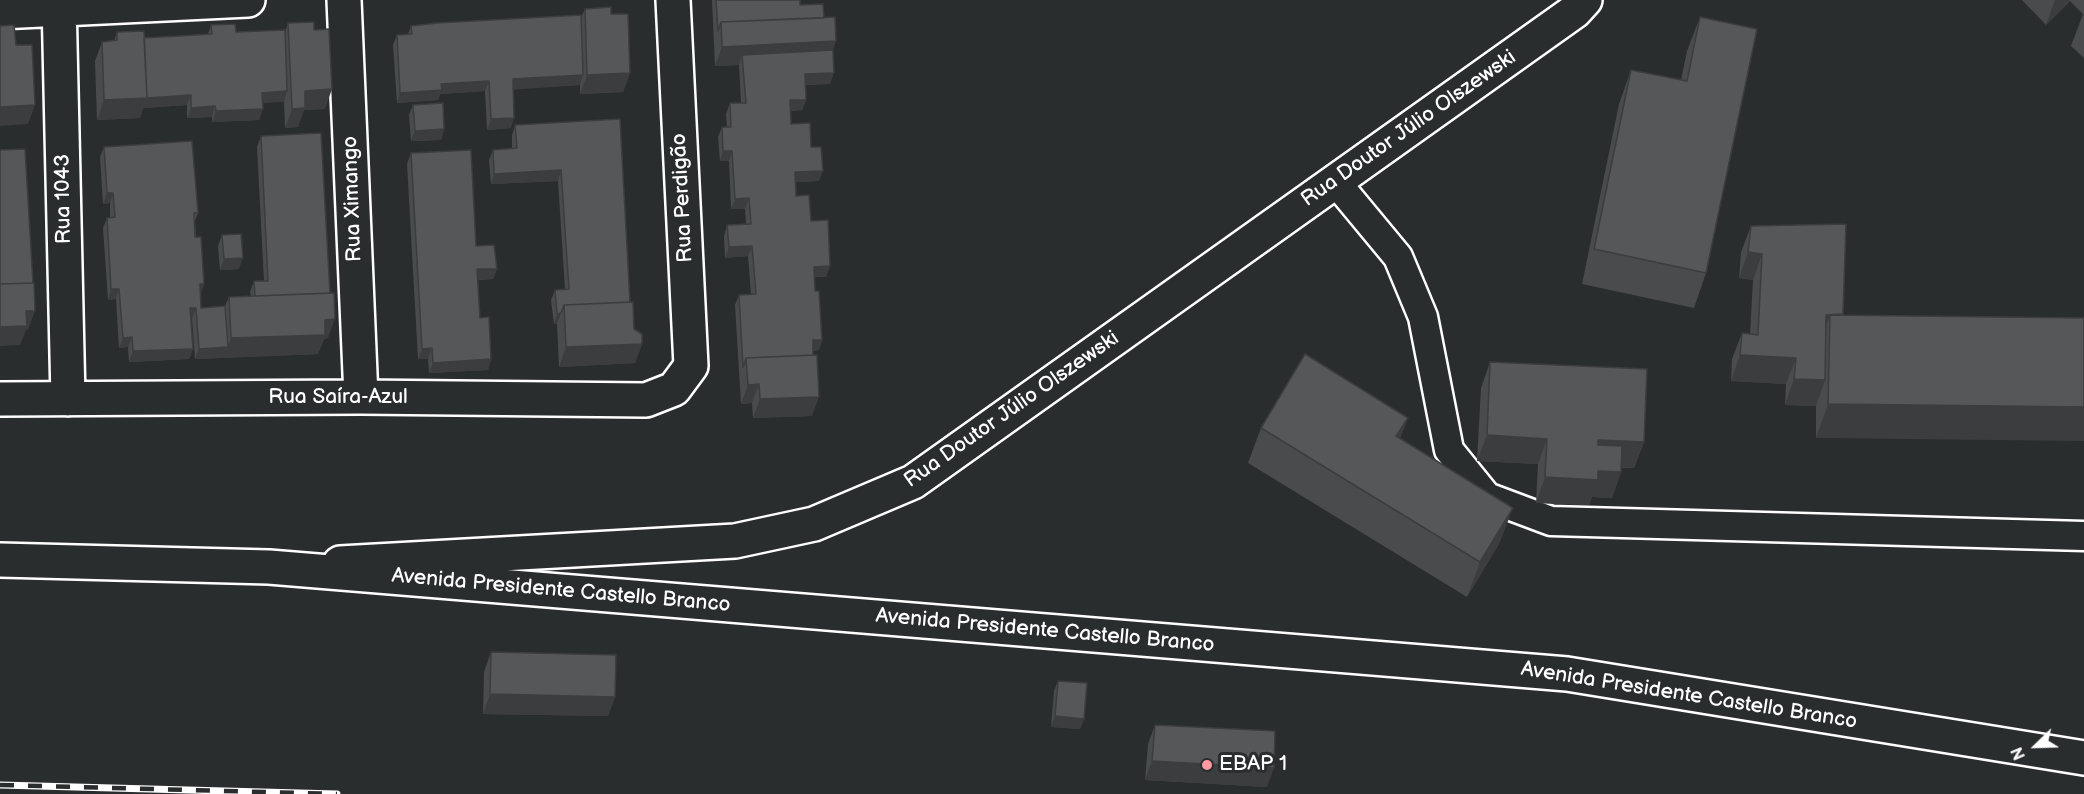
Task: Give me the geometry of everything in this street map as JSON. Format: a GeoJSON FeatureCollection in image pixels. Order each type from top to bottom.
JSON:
{"type":"FeatureCollection","features":[{"type":"Feature","properties":{"kind":"street"},"geometry":{"type":"LineString","coordinates":[[0,12],[60,4],[248,0]]}},
{"type":"Feature","properties":{"kind":"street","name":"Rua Ximango"},"geometry":{"type":"LineString","coordinates":[[344,0],[361,397]]}},
{"type":"Feature","properties":{"kind":"street","name":"Rua Perdigão"},"geometry":{"type":"LineString","coordinates":[[673,0],[691,366],[674,389]]}},
{"type":"Feature","properties":{"kind":"street","name":"Rua Doutor Júlio Olszewski"},"geometry":{"type":"LineString","coordinates":[[269,567],[735,541],[814,524],[913,482],[1575,11],[1586,0]]}},
{"type":"Feature","properties":{"kind":"street","name":"Rua 1043"},"geometry":{"type":"LineString","coordinates":[[60,4],[68,399]]}},
{"type":"Feature","properties":{"kind":"street","name":"Rua Saíra-Azul"},"geometry":{"type":"LineString","coordinates":[[0,399],[361,397],[646,400],[674,389]]}},
{"type":"Feature","properties":{"kind":"street","name":"Avenida Presidente Castello Branco"},"geometry":{"type":"LineString","coordinates":[[0,560],[269,567],[1567,674],[2084,758]]}},
{"type":"Feature","properties":{"kind":"lane"},"geometry":{"type":"LineString","coordinates":[[1335,181],[1398,257],[1423,317],[1449,450],[1487,497],[1551,521],[2084,536]]}},
{"type":"Feature","properties":{"kind":"building"},"geometry":{"type":"Polygon","coordinates":[[[716,0],[800,0],[800,5],[823,4],[824,18],[721,22],[718,31],[716,0]]]}},
{"type":"Feature","properties":{"kind":"building"},"geometry":{"type":"Polygon","coordinates":[[[611,7],[611,14],[628,14],[630,73],[587,75],[585,9],[611,7]]]}},
{"type":"Feature","properties":{"kind":"building"},"geometry":{"type":"Polygon","coordinates":[[[581,15],[583,75],[513,79],[514,118],[491,119],[489,81],[441,84],[442,90],[400,93],[397,35],[412,34],[411,26],[581,15]]]}},
{"type":"Feature","properties":{"kind":"building"},"geometry":{"type":"Polygon","coordinates":[[[835,17],[836,41],[722,47],[721,22],[835,17]]]}},
{"type":"Feature","properties":{"kind":"building"},"geometry":{"type":"Polygon","coordinates":[[[1700,17],[1757,29],[1706,273],[1594,249],[1631,70],[1687,81],[1700,17]]]}},
{"type":"Feature","properties":{"kind":"building"},"geometry":{"type":"Polygon","coordinates":[[[314,22],[314,30],[329,29],[332,89],[305,91],[305,108],[292,109],[288,23],[314,22]]]}},
{"type":"Feature","properties":{"kind":"building"},"geometry":{"type":"Polygon","coordinates":[[[235,24],[236,32],[285,30],[287,91],[262,93],[263,109],[216,111],[215,106],[191,108],[191,95],[147,98],[144,38],[212,34],[211,25],[235,24]]]}},
{"type":"Feature","properties":{"kind":"building"},"geometry":{"type":"Polygon","coordinates":[[[14,25],[16,45],[32,45],[35,105],[0,107],[0,26],[14,25]]]}},
{"type":"Feature","properties":{"kind":"building"},"geometry":{"type":"Polygon","coordinates":[[[144,31],[147,98],[104,100],[102,42],[117,40],[117,32],[144,31]]]}},
{"type":"Feature","properties":{"kind":"building"},"geometry":{"type":"Polygon","coordinates":[[[833,50],[834,73],[805,74],[806,100],[790,100],[791,124],[810,123],[811,147],[821,147],[823,171],[795,172],[796,196],[809,195],[811,221],[828,220],[830,266],[814,267],[815,291],[819,291],[822,340],[813,340],[813,355],[746,358],[743,367],[739,295],[756,294],[752,246],[729,247],[727,225],[751,224],[749,198],[735,199],[732,151],[723,151],[722,127],[731,127],[730,103],[746,103],[742,55],[833,50]]]}},
{"type":"Feature","properties":{"kind":"building"},"geometry":{"type":"Polygon","coordinates":[[[443,103],[444,129],[415,131],[413,105],[443,103]]]}},
{"type":"Feature","properties":{"kind":"building"},"geometry":{"type":"Polygon","coordinates":[[[620,119],[630,302],[564,305],[561,313],[557,314],[555,290],[569,289],[561,170],[494,174],[493,150],[517,148],[515,125],[620,119]]]}},
{"type":"Feature","properties":{"kind":"building"},"geometry":{"type":"Polygon","coordinates":[[[321,133],[330,293],[255,296],[254,281],[268,281],[261,136],[321,133]]]}},
{"type":"Feature","properties":{"kind":"building"},"geometry":{"type":"Polygon","coordinates":[[[192,141],[198,213],[194,213],[195,237],[201,237],[204,284],[200,284],[201,308],[225,306],[228,347],[199,349],[196,308],[190,308],[193,349],[133,351],[132,337],[123,338],[119,289],[111,289],[107,218],[115,217],[113,193],[107,193],[104,147],[192,141]]]}},
{"type":"Feature","properties":{"kind":"building"},"geometry":{"type":"Polygon","coordinates":[[[25,149],[33,283],[0,284],[0,150],[25,149]]]}},
{"type":"Feature","properties":{"kind":"building"},"geometry":{"type":"Polygon","coordinates":[[[471,150],[476,246],[494,245],[497,269],[477,269],[480,318],[489,317],[491,359],[433,363],[432,348],[422,349],[411,153],[471,150]]]}},
{"type":"Feature","properties":{"kind":"building"},"geometry":{"type":"Polygon","coordinates":[[[1846,224],[1843,314],[1826,315],[1825,380],[1794,379],[1796,358],[1740,355],[1742,333],[1758,335],[1762,254],[1748,252],[1751,226],[1846,224]]]}},
{"type":"Feature","properties":{"kind":"building"},"geometry":{"type":"Polygon","coordinates":[[[241,234],[243,258],[224,259],[222,235],[241,234]]]}},
{"type":"Feature","properties":{"kind":"building"},"geometry":{"type":"Polygon","coordinates":[[[34,283],[35,311],[26,311],[27,326],[0,327],[0,284],[34,283]]]}},
{"type":"Feature","properties":{"kind":"building"},"geometry":{"type":"Polygon","coordinates":[[[334,293],[335,319],[325,320],[325,335],[231,338],[229,297],[334,293]]]}},
{"type":"Feature","properties":{"kind":"building"},"geometry":{"type":"Polygon","coordinates":[[[633,302],[634,329],[642,334],[642,344],[566,347],[564,305],[633,302]]]}},
{"type":"Feature","properties":{"kind":"building"},"geometry":{"type":"Polygon","coordinates":[[[1830,315],[2084,318],[2084,407],[1828,404],[1830,315]]]}},
{"type":"Feature","properties":{"kind":"building"},"geometry":{"type":"Polygon","coordinates":[[[1305,354],[1408,418],[1396,436],[1513,508],[1480,562],[1261,428],[1305,354]]]}},
{"type":"Feature","properties":{"kind":"building"},"geometry":{"type":"Polygon","coordinates":[[[817,355],[819,397],[760,399],[759,384],[748,385],[746,358],[817,355]]]}},
{"type":"Feature","properties":{"kind":"building"},"geometry":{"type":"Polygon","coordinates":[[[1490,362],[1647,369],[1644,442],[1598,440],[1598,445],[1622,446],[1621,472],[1598,471],[1598,480],[1545,477],[1547,439],[1487,435],[1490,362]]]}},
{"type":"Feature","properties":{"kind":"building"},"geometry":{"type":"Polygon","coordinates":[[[491,652],[616,655],[615,697],[490,694],[491,652]]]}},
{"type":"Feature","properties":{"kind":"building"},"geometry":{"type":"Polygon","coordinates":[[[1058,681],[1087,683],[1084,719],[1055,716],[1058,681]]]}},
{"type":"Feature","properties":{"kind":"building"},"geometry":{"type":"Polygon","coordinates":[[[1155,725],[1275,731],[1274,768],[1152,761],[1155,725]]]}},
{"type":"Feature","properties":{"kind":"railway"},"geometry":{"type":"LineString","coordinates":[[0,785],[337,794]]}},
{"type":"Feature","properties":{"kind":"place","name":"EBAP 1"},"geometry":{"type":"Point","coordinates":[1207,765]}}]}
